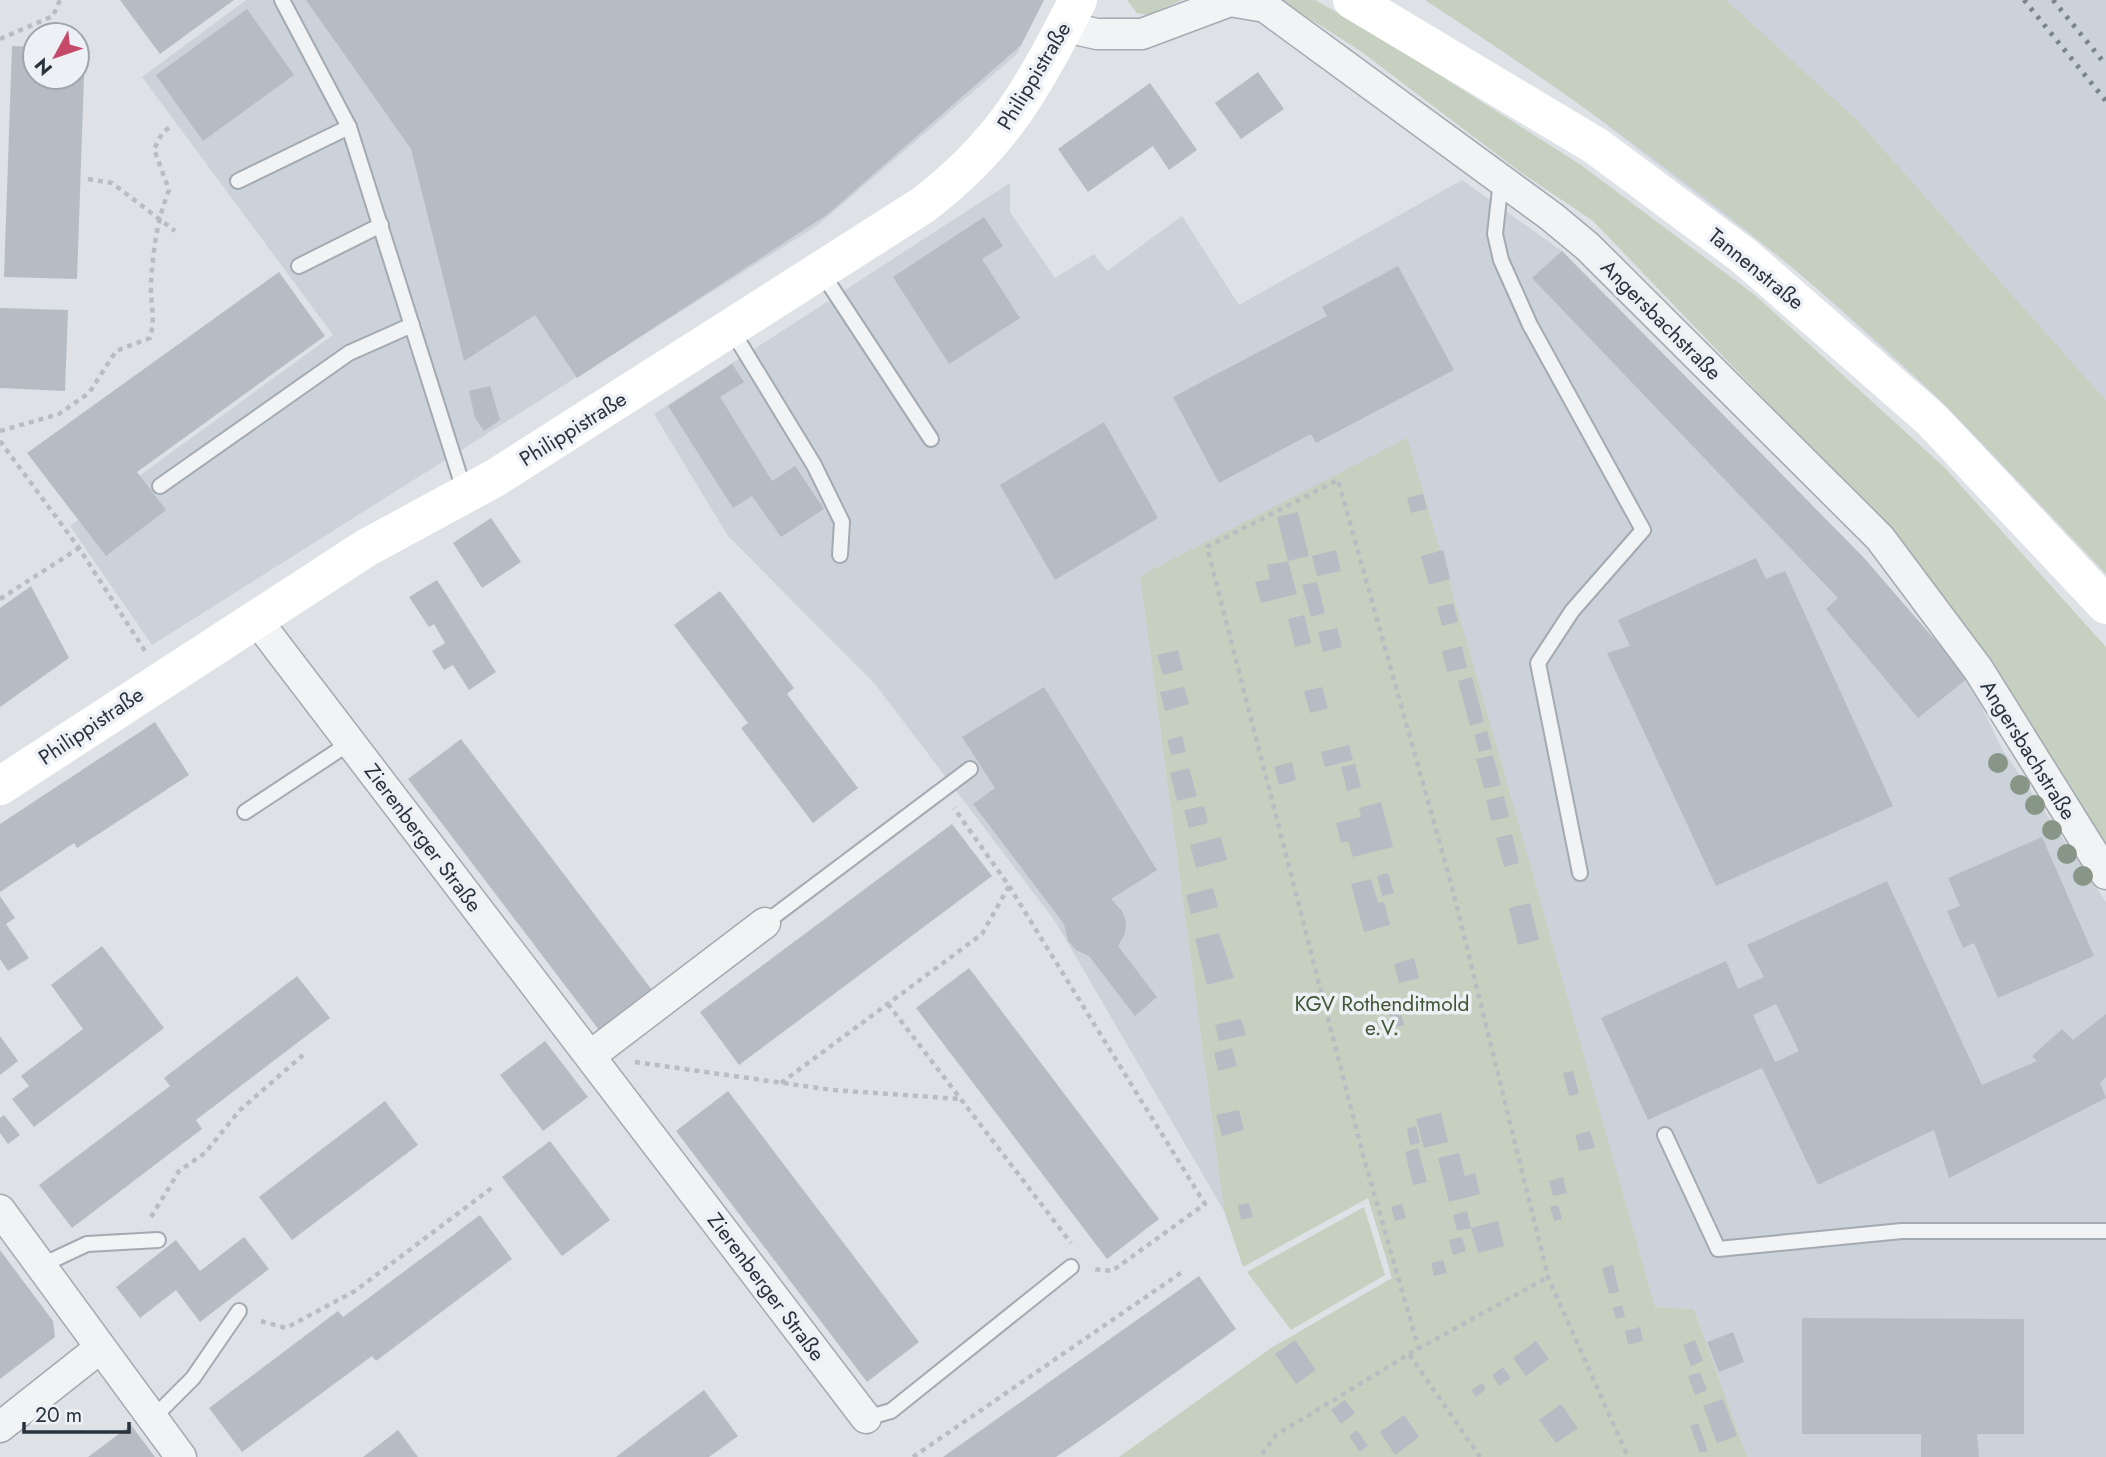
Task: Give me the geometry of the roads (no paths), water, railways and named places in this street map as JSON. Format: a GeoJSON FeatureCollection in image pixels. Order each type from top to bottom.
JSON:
{"type":"FeatureCollection","features":[{"type":"Feature","properties":{"kind":"street","name":"Tannenstraße"},"geometry":{"type":"LineString","coordinates":[[1352,0],[1428,42],[1595,146],[1744,256],[1931,419],[2106,605]]}},
{"type":"Feature","properties":{"kind":"street","name":"Angersbachstraße"},"geometry":{"type":"LineString","coordinates":[[1071,13],[1097,34],[1142,34],[1230,1],[1265,7],[1501,179],[1588,247],[1880,538],[1978,669],[2106,874]]}},
{"type":"Feature","properties":{"kind":"street","name":"Philippistraße"},"geometry":{"type":"LineString","coordinates":[[0,786],[366,548],[466,494],[731,329],[923,205],[954,181],[986,149],[1024,101],[1071,13]]}},
{"type":"Feature","properties":{"kind":"street","name":"Zierenberger Straße"},"geometry":{"type":"LineString","coordinates":[[256,619],[866,1418]]}},
{"type":"Feature","properties":{"kind":"street"},"geometry":{"type":"LineString","coordinates":[[590,1056],[765,923]]}},
{"type":"Feature","properties":{"kind":"street"},"geometry":{"type":"LineString","coordinates":[[0,1210],[181,1457]]}},
{"type":"Feature","properties":{"kind":"street"},"geometry":{"type":"LineString","coordinates":[[0,1427],[100,1348]]}},
{"type":"Feature","properties":{"kind":"lane"},"geometry":{"type":"LineString","coordinates":[[282,0],[349,127],[466,494]]}},
{"type":"Feature","properties":{"kind":"lane"},"geometry":{"type":"LineString","coordinates":[[238,181],[349,127]]}},
{"type":"Feature","properties":{"kind":"lane"},"geometry":{"type":"LineString","coordinates":[[1501,179],[1495,234],[1501,260],[1530,325],[1643,530],[1572,611],[1538,663],[1580,873]]}},
{"type":"Feature","properties":{"kind":"lane"},"geometry":{"type":"LineString","coordinates":[[299,266],[380,225]]}},
{"type":"Feature","properties":{"kind":"lane"},"geometry":{"type":"LineString","coordinates":[[821,271],[931,439]]}},
{"type":"Feature","properties":{"kind":"lane"},"geometry":{"type":"LineString","coordinates":[[160,486],[349,353],[412,325]]}},
{"type":"Feature","properties":{"kind":"lane"},"geometry":{"type":"LineString","coordinates":[[731,329],[814,464],[842,522],[840,555]]}},
{"type":"Feature","properties":{"kind":"lane"},"geometry":{"type":"LineString","coordinates":[[245,812],[351,742]]}},
{"type":"Feature","properties":{"kind":"lane"},"geometry":{"type":"LineString","coordinates":[[765,923],[970,769]]}},
{"type":"Feature","properties":{"kind":"lane"},"geometry":{"type":"LineString","coordinates":[[1665,1135],[1718,1249],[1902,1231],[2106,1231]]}},
{"type":"Feature","properties":{"kind":"lane"},"geometry":{"type":"LineString","coordinates":[[40,1266],[87,1244],[158,1241]]}},
{"type":"Feature","properties":{"kind":"lane"},"geometry":{"type":"LineString","coordinates":[[866,1418],[891,1411],[1071,1267]]}},
{"type":"Feature","properties":{"kind":"lane"},"geometry":{"type":"LineString","coordinates":[[152,1419],[193,1378],[238,1313]]}},
{"type":"Feature","properties":{"kind":"railway"},"geometry":{"type":"LineString","coordinates":[[2024,0],[2106,101]]}},
{"type":"Feature","properties":{"kind":"railway"},"geometry":{"type":"LineString","coordinates":[[2053,0],[2106,65]]}},
{"type":"Feature","properties":{"kind":"park label","name":"KGV Rothenditmold e.V."},"geometry":{"type":"Point","coordinates":[1382,1016]}}]}
